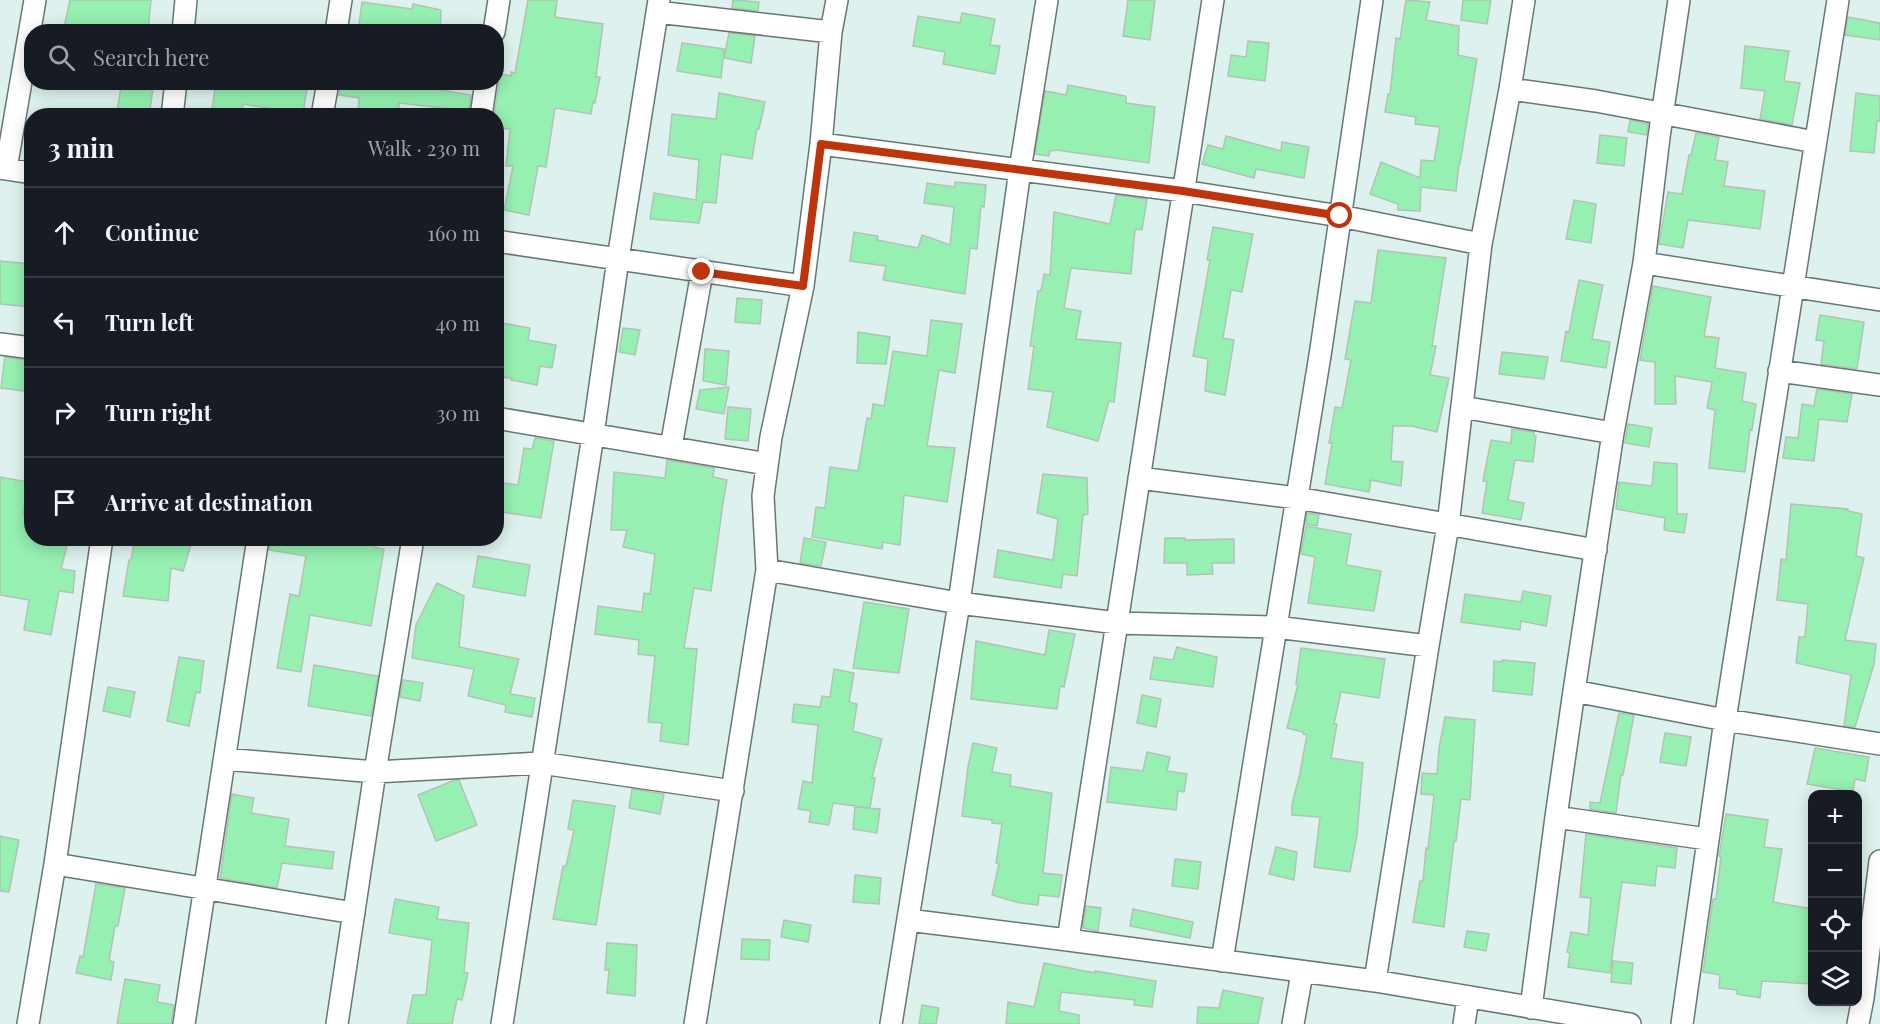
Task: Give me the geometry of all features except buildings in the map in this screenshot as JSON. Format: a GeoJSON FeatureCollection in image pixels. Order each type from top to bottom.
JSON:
{"type":"FeatureCollection","features":[{"type":"Feature","properties":{"kind":"street"},"geometry":{"type":"LineString","coordinates":[[30,24],[35,0]]}},
{"type":"Feature","properties":{"kind":"street"},"geometry":{"type":"LineString","coordinates":[[184,24],[186,0]]}},
{"type":"Feature","properties":{"kind":"street"},"geometry":{"type":"LineString","coordinates":[[337,24],[341,0]]}},
{"type":"Feature","properties":{"kind":"street"},"geometry":{"type":"LineString","coordinates":[[495,24],[499,0]]}},
{"type":"Feature","properties":{"kind":"street"},"geometry":{"type":"LineString","coordinates":[[695,1024],[767,570],[764,496],[771,437],[803,286],[821,144],[831,32],[837,0]]}},
{"type":"Feature","properties":{"kind":"street"},"geometry":{"type":"LineString","coordinates":[[891,1024],[959,603],[1020,170],[1047,0]]}},
{"type":"Feature","properties":{"kind":"street"},"geometry":{"type":"LineString","coordinates":[[1068,940],[1213,0]]}},
{"type":"Feature","properties":{"kind":"street"},"geometry":{"type":"LineString","coordinates":[[1222,961],[1297,498],[1372,0]]}},
{"type":"Feature","properties":{"kind":"street"},"geometry":{"type":"LineString","coordinates":[[1375,981],[1448,525],[1481,244],[1524,0]]}},
{"type":"Feature","properties":{"kind":"street"},"geometry":{"type":"LineString","coordinates":[[1531,1008],[1556,817],[1613,433],[1644,263],[1679,0]]}},
{"type":"Feature","properties":{"kind":"street"},"geometry":{"type":"LineString","coordinates":[[1682,1024],[1725,720],[1838,0]]}},
{"type":"Feature","properties":{"kind":"street"},"geometry":{"type":"LineString","coordinates":[[502,1024],[658,6],[831,32]]}},
{"type":"Feature","properties":{"kind":"street"},"geometry":{"type":"LineString","coordinates":[[24,58],[3,169],[24,172]]}},
{"type":"Feature","properties":{"kind":"street"},"geometry":{"type":"LineString","coordinates":[[1510,89],[1596,101],[1815,142]]}},
{"type":"Feature","properties":{"kind":"street"},"geometry":{"type":"LineString","coordinates":[[173,108],[175,90]]}},
{"type":"Feature","properties":{"kind":"street"},"geometry":{"type":"LineString","coordinates":[[323,108],[327,90]]}},
{"type":"Feature","properties":{"kind":"street"},"geometry":{"type":"LineString","coordinates":[[482,108],[485,90]]}},
{"type":"Feature","properties":{"kind":"street"},"geometry":{"type":"LineString","coordinates":[[821,144],[1183,191],[1340,216],[1481,244]]}},
{"type":"Feature","properties":{"kind":"street"},"geometry":{"type":"LineString","coordinates":[[504,242],[803,286]]}},
{"type":"Feature","properties":{"kind":"street"},"geometry":{"type":"LineString","coordinates":[[1644,263],[1880,300]]}},
{"type":"Feature","properties":{"kind":"street"},"geometry":{"type":"LineString","coordinates":[[671,447],[702,272]]}},
{"type":"Feature","properties":{"kind":"street"},"geometry":{"type":"LineString","coordinates":[[0,344],[24,347]]}},
{"type":"Feature","properties":{"kind":"street"},"geometry":{"type":"LineString","coordinates":[[1779,371],[1880,385]]}},
{"type":"Feature","properties":{"kind":"street"},"geometry":{"type":"LineString","coordinates":[[1462,407],[1613,433]]}},
{"type":"Feature","properties":{"kind":"street"},"geometry":{"type":"LineString","coordinates":[[504,419],[768,464]]}},
{"type":"Feature","properties":{"kind":"street"},"geometry":{"type":"LineString","coordinates":[[1139,478],[1297,498],[1596,550]]}},
{"type":"Feature","properties":{"kind":"street"},"geometry":{"type":"LineString","coordinates":[[28,1024],[55,864],[101,546]]}},
{"type":"Feature","properties":{"kind":"street"},"geometry":{"type":"LineString","coordinates":[[184,1024],[257,546]]}},
{"type":"Feature","properties":{"kind":"street"},"geometry":{"type":"LineString","coordinates":[[338,1024],[375,772],[412,546]]}},
{"type":"Feature","properties":{"kind":"street"},"geometry":{"type":"LineString","coordinates":[[767,570],[959,603],[1117,623],[1276,627],[1428,646]]}},
{"type":"Feature","properties":{"kind":"street"},"geometry":{"type":"LineString","coordinates":[[1574,691],[1725,720],[1880,744]]}},
{"type":"Feature","properties":{"kind":"street"},"geometry":{"type":"LineString","coordinates":[[225,759],[375,772],[541,763],[733,791]]}},
{"type":"Feature","properties":{"kind":"street"},"geometry":{"type":"LineString","coordinates":[[1556,817],[1707,839]]}},
{"type":"Feature","properties":{"kind":"street"},"geometry":{"type":"LineString","coordinates":[[1858,1024],[1871,999],[1880,861]]}},
{"type":"Feature","properties":{"kind":"street"},"geometry":{"type":"LineString","coordinates":[[55,864],[354,913]]}},
{"type":"Feature","properties":{"kind":"street"},"geometry":{"type":"LineString","coordinates":[[908,920],[1375,981],[1531,1008],[1585,1021],[1630,1024]]}},
{"type":"Feature","properties":{"kind":"street"},"geometry":{"type":"LineString","coordinates":[[1293,1024],[1302,973]]}},
{"type":"Feature","properties":{"kind":"street"},"geometry":{"type":"LineString","coordinates":[[1464,1024],[1468,998]]}},
{"type":"Feature","properties":{"kind":"route"},"geometry":{"type":"LineString","coordinates":[[702,272],[803,286],[821,144],[1183,191],[1340,216]]}}]}
